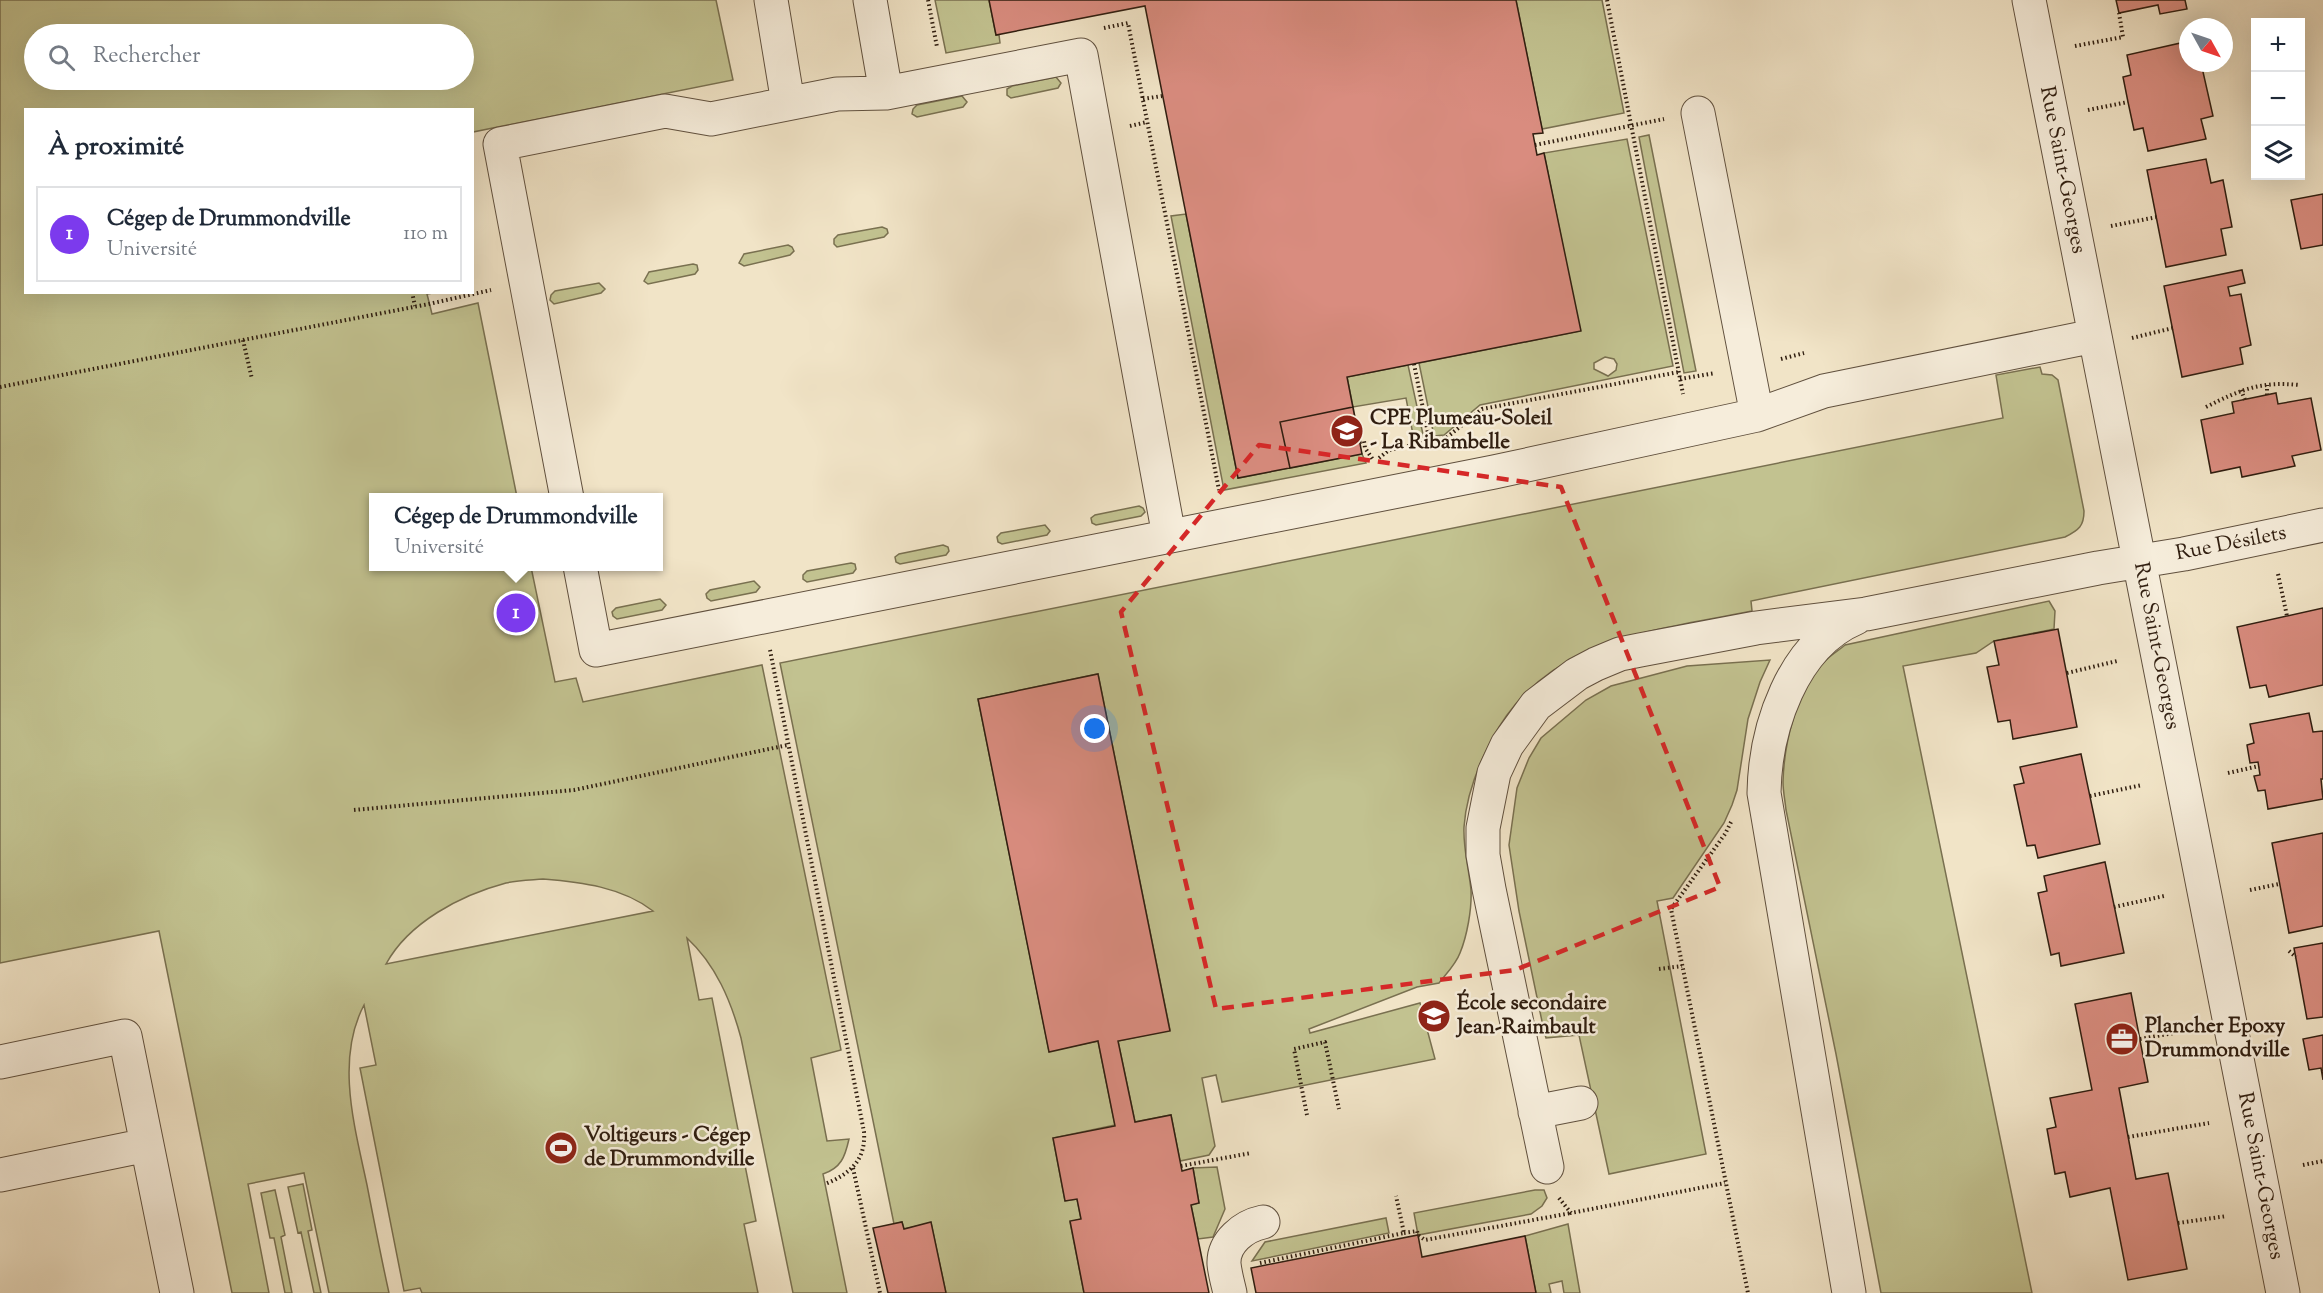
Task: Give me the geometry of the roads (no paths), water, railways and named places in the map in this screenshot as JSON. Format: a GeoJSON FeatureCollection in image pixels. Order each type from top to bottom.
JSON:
{"type":"FeatureCollection","features":[{"type":"Feature","properties":{"kind":"street"},"geometry":{"type":"LineString","coordinates":[[771,0],[788,103]]}},
{"type":"Feature","properties":{"kind":"street"},"geometry":{"type":"LineString","coordinates":[[870,0],[886,93]]}},
{"type":"Feature","properties":{"kind":"street","name":"Rue Saint-Georges"},"geometry":{"type":"LineString","coordinates":[[2029,0],[2283,1293]]}},
{"type":"Feature","properties":{"kind":"street"},"geometry":{"type":"LineString","coordinates":[[566,493],[500,144],[665,111],[711,119],[837,94],[886,93],[1081,55],[1169,536]]}},
{"type":"Feature","properties":{"kind":"street"},"geometry":{"type":"LineString","coordinates":[[1698,113],[1757,415]]}},
{"type":"Feature","properties":{"kind":"street"},"geometry":{"type":"LineString","coordinates":[[581,571],[596,650],[1494,472],[1757,415],[1824,392],[2094,336]]}},
{"type":"Feature","properties":{"kind":"street","name":"Rue Désilets"},"geometry":{"type":"LineString","coordinates":[[1866,614],[2323,525]]}},
{"type":"Feature","properties":{"kind":"street"},"geometry":{"type":"LineString","coordinates":[[1552,1181],[1535,1112],[1483,855],[1483,828],[1488,799],[1494,773],[1507,744],[1536,705],[1596,663],[1620,654],[1756,628],[1866,614]]}},
{"type":"Feature","properties":{"kind":"street"},"geometry":{"type":"LineString","coordinates":[[1849,1293],[1764,793],[1765,772],[1777,716],[1787,691],[1798,672],[1832,632],[1866,614]]}},
{"type":"Feature","properties":{"kind":"street"},"geometry":{"type":"LineString","coordinates":[[0,1062],[125,1036],[177,1293]]}},
{"type":"Feature","properties":{"kind":"street"},"geometry":{"type":"LineString","coordinates":[[1535,1112],[1581,1103]]}},
{"type":"Feature","properties":{"kind":"street"},"geometry":{"type":"LineString","coordinates":[[0,1175],[147,1144]]}},
{"type":"Feature","properties":{"kind":"street"},"geometry":{"type":"LineString","coordinates":[[1230,1293],[1224,1264],[1226,1254],[1238,1233],[1253,1224],[1263,1222]]}},
{"type":"Feature","properties":{"kind":"place","name":"CPE Plumeau-Soleil - La Ribambelle"},"geometry":{"type":"Point","coordinates":[1347,431]}},
{"type":"Feature","properties":{"kind":"place","name":"Cégep de Drummondville"},"geometry":{"type":"Point","coordinates":[516,613]}},
{"type":"Feature","properties":{"kind":"place","name":"École secondaire Jean-Raimbault"},"geometry":{"type":"Point","coordinates":[1434,1016]}},
{"type":"Feature","properties":{"kind":"place","name":"Plancher Epoxy Drummondville"},"geometry":{"type":"Point","coordinates":[2122,1039]}},
{"type":"Feature","properties":{"kind":"place","name":"Voltigeurs - Cégep de Drummondville"},"geometry":{"type":"Point","coordinates":[561,1148]}}]}
